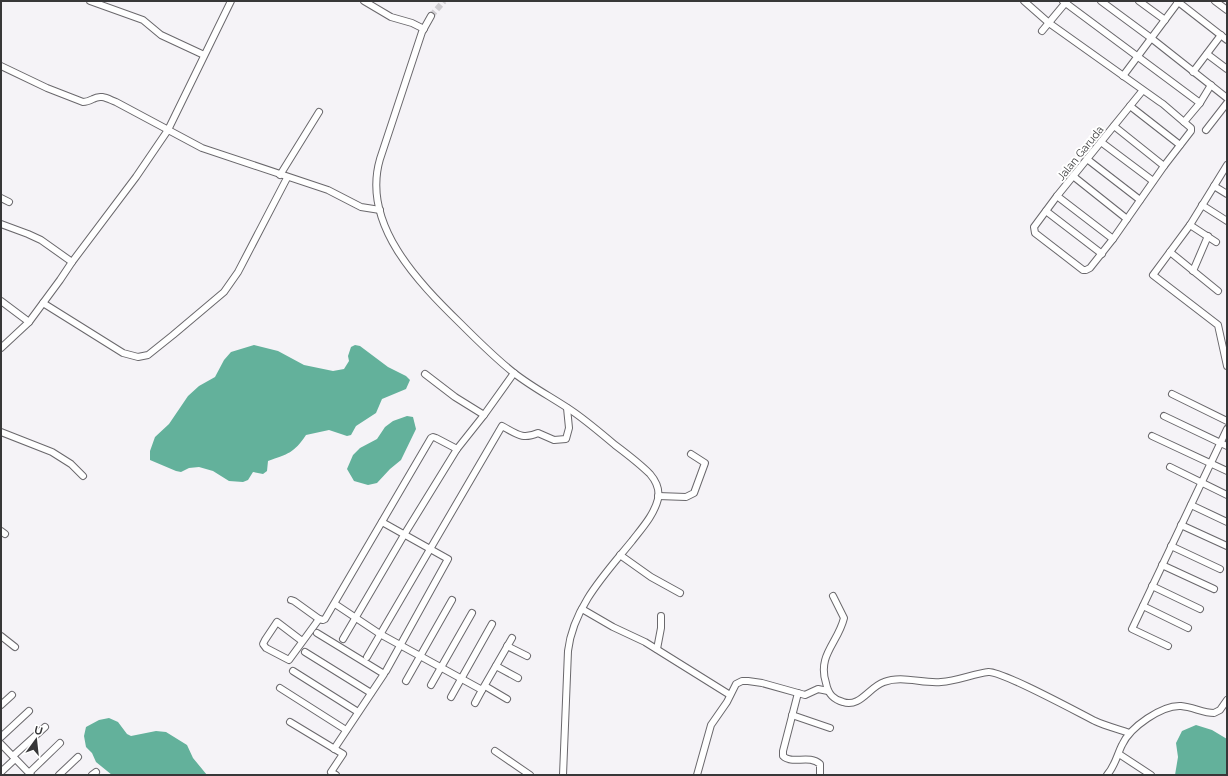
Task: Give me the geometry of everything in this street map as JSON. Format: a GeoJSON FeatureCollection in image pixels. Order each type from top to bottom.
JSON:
{"type":"FeatureCollection","features":[{"type":"Feature","properties":{"kind":"street"},"geometry":{"type":"LineString","coordinates":[[90,1],[143,20],[162,35],[204,55]]}},
{"type":"Feature","properties":{"kind":"street"},"geometry":{"type":"LineString","coordinates":[[1,348],[29,322],[136,177],[168,130],[231,1]]}},
{"type":"Feature","properties":{"kind":"street"},"geometry":{"type":"LineString","coordinates":[[364,1],[397,20],[412,23],[424,28]]}},
{"type":"Feature","properties":{"kind":"street"},"geometry":{"type":"LineString","coordinates":[[373,7],[377,1]]}},
{"type":"Feature","properties":{"kind":"street"},"geometry":{"type":"LineString","coordinates":[[1024,1],[1049,22],[1163,104],[1190,126],[1190,131],[1102,254],[1046,211]]}},
{"type":"Feature","properties":{"kind":"street"},"geometry":{"type":"LineString","coordinates":[[1101,1],[1227,98]]}},
{"type":"Feature","properties":{"kind":"street"},"geometry":{"type":"LineString","coordinates":[[1139,1],[1165,20]]}},
{"type":"Feature","properties":{"kind":"street"},"geometry":{"type":"LineString","coordinates":[[1123,76],[1178,1],[1227,40]]}},
{"type":"Feature","properties":{"kind":"street"},"geometry":{"type":"LineString","coordinates":[[1215,1],[1227,10]]}},
{"type":"Feature","properties":{"kind":"street"},"geometry":{"type":"LineString","coordinates":[[1042,31],[1065,2],[1200,103]]}},
{"type":"Feature","properties":{"kind":"street"},"geometry":{"type":"LineString","coordinates":[[431,16],[424,28],[413,58],[378,166],[376,193],[380,210],[393,243],[414,274],[443,307],[485,348],[514,373],[594,426],[650,474],[657,483],[658,496],[648,519],[596,587],[582,609],[571,632],[568,646],[563,775]]}},
{"type":"Feature","properties":{"kind":"street"},"geometry":{"type":"LineString","coordinates":[[1193,72],[1221,35]]}},
{"type":"Feature","properties":{"kind":"street"},"geometry":{"type":"LineString","coordinates":[[1207,54],[1227,69]]}},
{"type":"Feature","properties":{"kind":"street"},"geometry":{"type":"LineString","coordinates":[[1,66],[47,88],[83,102],[88,102],[98,96],[103,97],[202,148],[334,193],[361,207],[380,210]]}},
{"type":"Feature","properties":{"kind":"street"},"geometry":{"type":"LineString","coordinates":[[1184,122],[1200,103],[1211,85]]}},
{"type":"Feature","properties":{"kind":"street","name":"Jalan Garuda"},"geometry":{"type":"LineString","coordinates":[[1102,254],[1090,268],[1083,270],[1035,233],[1034,227],[1057,196],[1143,90]]}},
{"type":"Feature","properties":{"kind":"street"},"geometry":{"type":"LineString","coordinates":[[1206,130],[1227,103]]}},
{"type":"Feature","properties":{"kind":"street"},"geometry":{"type":"LineString","coordinates":[[1130,106],[1180,145]]}},
{"type":"Feature","properties":{"kind":"street"},"geometry":{"type":"LineString","coordinates":[[280,175],[319,112]]}},
{"type":"Feature","properties":{"kind":"street"},"geometry":{"type":"LineString","coordinates":[[1114,126],[1164,166]]}},
{"type":"Feature","properties":{"kind":"street"},"geometry":{"type":"LineString","coordinates":[[1101,142],[1154,181]]}},
{"type":"Feature","properties":{"kind":"street"},"geometry":{"type":"LineString","coordinates":[[1087,159],[1140,200]]}},
{"type":"Feature","properties":{"kind":"street"},"geometry":{"type":"LineString","coordinates":[[1227,166],[1190,225],[1153,275],[1218,324],[1227,366]]}},
{"type":"Feature","properties":{"kind":"street"},"geometry":{"type":"LineString","coordinates":[[1073,176],[1127,219]]}},
{"type":"Feature","properties":{"kind":"street"},"geometry":{"type":"LineString","coordinates":[[43,303],[123,353],[138,358],[148,355],[224,292],[231,284],[255,242],[287,178]]}},
{"type":"Feature","properties":{"kind":"street"},"geometry":{"type":"LineString","coordinates":[[1214,186],[1227,194]]}},
{"type":"Feature","properties":{"kind":"street"},"geometry":{"type":"LineString","coordinates":[[1057,196],[1113,239]]}},
{"type":"Feature","properties":{"kind":"street"},"geometry":{"type":"LineString","coordinates":[[1,198],[10,202]]}},
{"type":"Feature","properties":{"kind":"street"},"geometry":{"type":"LineString","coordinates":[[1202,205],[1227,221]]}},
{"type":"Feature","properties":{"kind":"street"},"geometry":{"type":"LineString","coordinates":[[1,224],[41,240],[72,262]]}},
{"type":"Feature","properties":{"kind":"street"},"geometry":{"type":"LineString","coordinates":[[1190,225],[1216,242]]}},
{"type":"Feature","properties":{"kind":"street"},"geometry":{"type":"LineString","coordinates":[[1193,271],[1208,236]]}},
{"type":"Feature","properties":{"kind":"street"},"geometry":{"type":"LineString","coordinates":[[1170,252],[1218,291]]}},
{"type":"Feature","properties":{"kind":"street"},"geometry":{"type":"LineString","coordinates":[[1,301],[29,322]]}},
{"type":"Feature","properties":{"kind":"street"},"geometry":{"type":"LineString","coordinates":[[343,639],[404,535],[457,450],[514,373]]}},
{"type":"Feature","properties":{"kind":"street"},"geometry":{"type":"LineString","coordinates":[[425,374],[455,398],[484,415]]}},
{"type":"Feature","properties":{"kind":"street"},"geometry":{"type":"LineString","coordinates":[[1172,394],[1227,421]]}},
{"type":"Feature","properties":{"kind":"street"},"geometry":{"type":"LineString","coordinates":[[367,657],[502,426],[520,437],[538,433],[554,440],[566,439],[569,428],[567,408]]}},
{"type":"Feature","properties":{"kind":"street"},"geometry":{"type":"LineString","coordinates":[[1164,416],[1227,446]]}},
{"type":"Feature","properties":{"kind":"street"},"geometry":{"type":"LineString","coordinates":[[1168,646],[1132,629],[1227,429]]}},
{"type":"Feature","properties":{"kind":"street"},"geometry":{"type":"LineString","coordinates":[[1,432],[52,452],[71,464],[83,476]]}},
{"type":"Feature","properties":{"kind":"street"},"geometry":{"type":"LineString","coordinates":[[1152,436],[1227,471]]}},
{"type":"Feature","properties":{"kind":"street"},"geometry":{"type":"LineString","coordinates":[[291,600],[319,619],[325,619],[431,438],[436,438],[457,450]]}},
{"type":"Feature","properties":{"kind":"street"},"geometry":{"type":"LineString","coordinates":[[658,496],[686,497],[694,493],[705,463],[691,454]]}},
{"type":"Feature","properties":{"kind":"street"},"geometry":{"type":"LineString","coordinates":[[1170,467],[1227,494]]}},
{"type":"Feature","properties":{"kind":"street"},"geometry":{"type":"LineString","coordinates":[[1191,505],[1227,522]]}},
{"type":"Feature","properties":{"kind":"street"},"geometry":{"type":"LineString","coordinates":[[382,522],[448,560],[386,672]]}},
{"type":"Feature","properties":{"kind":"street"},"geometry":{"type":"LineString","coordinates":[[1181,525],[1227,546]]}},
{"type":"Feature","properties":{"kind":"street"},"geometry":{"type":"LineString","coordinates":[[1171,546],[1220,569]]}},
{"type":"Feature","properties":{"kind":"street"},"geometry":{"type":"LineString","coordinates":[[620,555],[651,577],[680,593]]}},
{"type":"Feature","properties":{"kind":"street"},"geometry":{"type":"LineString","coordinates":[[1162,564],[1214,589]]}},
{"type":"Feature","properties":{"kind":"street"},"geometry":{"type":"LineString","coordinates":[[1152,586],[1200,609]]}},
{"type":"Feature","properties":{"kind":"street"},"geometry":{"type":"LineString","coordinates":[[833,596],[844,618],[824,661],[823,671],[828,691],[837,700],[850,704],[858,701],[881,683],[887,681],[912,680],[940,682],[991,672],[1029,688],[1097,721],[1129,733]]}},
{"type":"Feature","properties":{"kind":"street"},"geometry":{"type":"LineString","coordinates":[[406,681],[452,600]]}},
{"type":"Feature","properties":{"kind":"street"},"geometry":{"type":"LineString","coordinates":[[335,604],[380,634],[462,678],[507,699]]}},
{"type":"Feature","properties":{"kind":"street"},"geometry":{"type":"LineString","coordinates":[[1143,606],[1188,628]]}},
{"type":"Feature","properties":{"kind":"street"},"geometry":{"type":"LineString","coordinates":[[582,609],[613,627],[636,637],[657,649],[730,695]]}},
{"type":"Feature","properties":{"kind":"street"},"geometry":{"type":"LineString","coordinates":[[431,684],[472,613]]}},
{"type":"Feature","properties":{"kind":"street"},"geometry":{"type":"LineString","coordinates":[[657,649],[661,628],[661,616]]}},
{"type":"Feature","properties":{"kind":"street"},"geometry":{"type":"LineString","coordinates":[[302,641],[277,622],[264,644],[266,648],[289,660],[319,619]]}},
{"type":"Feature","properties":{"kind":"street"},"geometry":{"type":"LineString","coordinates":[[451,696],[492,624]]}},
{"type":"Feature","properties":{"kind":"street"},"geometry":{"type":"LineString","coordinates":[[317,633],[384,674],[334,749]]}},
{"type":"Feature","properties":{"kind":"street"},"geometry":{"type":"LineString","coordinates":[[1,636],[15,648]]}},
{"type":"Feature","properties":{"kind":"street"},"geometry":{"type":"LineString","coordinates":[[475,703],[512,638]]}},
{"type":"Feature","properties":{"kind":"street"},"geometry":{"type":"LineString","coordinates":[[508,646],[527,656]]}},
{"type":"Feature","properties":{"kind":"street"},"geometry":{"type":"LineString","coordinates":[[305,652],[371,693]]}},
{"type":"Feature","properties":{"kind":"street"},"geometry":{"type":"LineString","coordinates":[[496,666],[518,678]]}},
{"type":"Feature","properties":{"kind":"street"},"geometry":{"type":"LineString","coordinates":[[293,671],[358,712]]}},
{"type":"Feature","properties":{"kind":"street"},"geometry":{"type":"LineString","coordinates":[[697,775],[711,725],[727,702],[736,684],[742,681],[762,683],[805,695],[818,689],[828,691]]}},
{"type":"Feature","properties":{"kind":"street"},"geometry":{"type":"LineString","coordinates":[[280,688],[346,730]]}},
{"type":"Feature","properties":{"kind":"street"},"geometry":{"type":"LineString","coordinates":[[798,693],[783,756],[787,759],[808,759],[818,762],[820,764],[820,775]]}},
{"type":"Feature","properties":{"kind":"street"},"geometry":{"type":"LineString","coordinates":[[1,705],[12,694]]}},
{"type":"Feature","properties":{"kind":"street"},"geometry":{"type":"LineString","coordinates":[[1107,775],[1112,769],[1122,744],[1129,733],[1158,712],[1164,709],[1180,706],[1214,713],[1220,710],[1227,700]]}},
{"type":"Feature","properties":{"kind":"street"},"geometry":{"type":"LineString","coordinates":[[1,737],[29,711]]}},
{"type":"Feature","properties":{"kind":"street"},"geometry":{"type":"LineString","coordinates":[[792,715],[830,728]]}},
{"type":"Feature","properties":{"kind":"street"},"geometry":{"type":"LineString","coordinates":[[290,722],[342,754],[331,772],[336,775]]}},
{"type":"Feature","properties":{"kind":"street"},"geometry":{"type":"LineString","coordinates":[[1,772],[45,727]]}},
{"type":"Feature","properties":{"kind":"street"},"geometry":{"type":"LineString","coordinates":[[1,744],[30,774],[60,743]]}},
{"type":"Feature","properties":{"kind":"street"},"geometry":{"type":"LineString","coordinates":[[495,751],[525,774]]}},
{"type":"Feature","properties":{"kind":"street"},"geometry":{"type":"LineString","coordinates":[[1119,754],[1151,775]]}},
{"type":"Feature","properties":{"kind":"street"},"geometry":{"type":"LineString","coordinates":[[59,775],[78,757]]}},
{"type":"Feature","properties":{"kind":"shaded area"},"geometry":{"type":"Polygon","coordinates":[[[254,345],[278,351],[304,365],[333,371],[344,369],[349,361],[348,356],[351,347],[355,345],[360,346],[388,367],[406,376],[410,380],[406,389],[382,399],[376,413],[356,426],[351,435],[347,436],[329,430],[306,435],[298,446],[290,452],[281,457],[268,461],[267,471],[263,474],[253,472],[248,480],[243,482],[229,481],[213,471],[199,467],[189,468],[181,472],[176,471],[150,460],[150,451],[155,437],[169,424],[188,396],[199,386],[215,377],[224,360],[231,352],[254,345]]]}},
{"type":"Feature","properties":{"kind":"shaded area"},"geometry":{"type":"Polygon","coordinates":[[[407,416],[413,417],[416,429],[401,460],[377,483],[368,485],[354,481],[347,469],[353,455],[360,448],[377,439],[385,427],[393,421],[407,416]]]}},
{"type":"Feature","properties":{"kind":"shaded area"},"geometry":{"type":"Polygon","coordinates":[[[109,718],[118,722],[127,734],[131,736],[156,731],[166,732],[187,745],[193,758],[207,775],[112,775],[96,762],[92,753],[86,747],[84,736],[86,727],[99,720],[109,718]]]}},
{"type":"Feature","properties":{"kind":"shaded area"},"geometry":{"type":"Polygon","coordinates":[[[1196,725],[1212,730],[1227,739],[1227,775],[1175,775],[1178,757],[1176,743],[1182,731],[1196,725]]]}},
{"type":"Feature","properties":{"kind":"tunnel"},"geometry":{"type":"LineString","coordinates":[[431,16],[444,1]]}}]}
